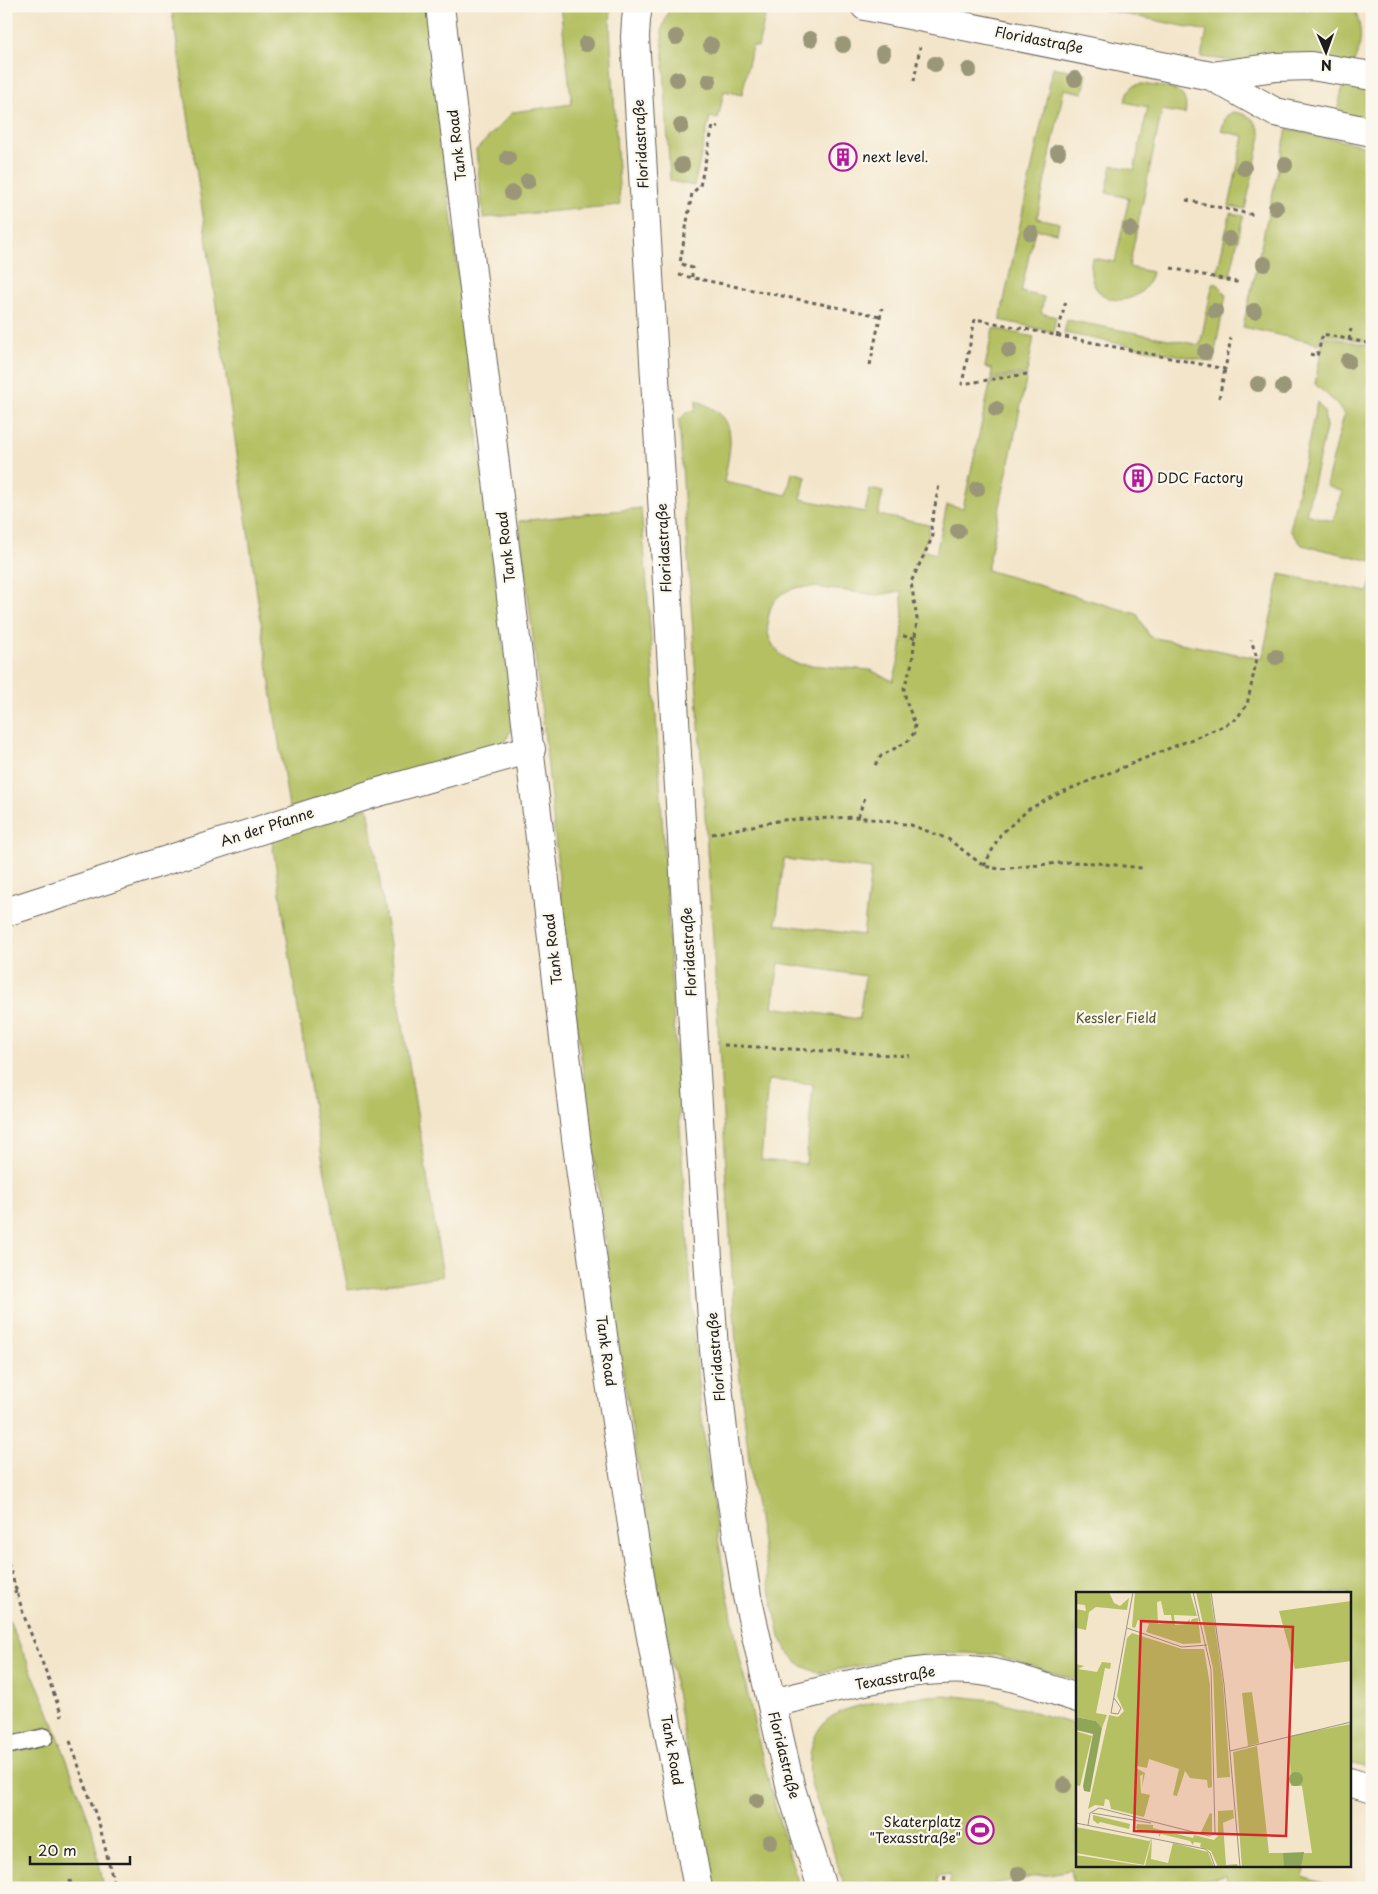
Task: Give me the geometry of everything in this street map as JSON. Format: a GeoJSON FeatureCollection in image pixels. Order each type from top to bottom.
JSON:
{"type":"FeatureCollection","features":[{"type":"Feature","properties":{"kind":"street","name":"Tank Road"},"geometry":{"type":"LineString","coordinates":[[440,6],[531,749],[575,1128],[606,1356],[642,1589],[698,1888]]}},
{"type":"Feature","properties":{"kind":"street","name":"Floridastraße"},"geometry":{"type":"LineString","coordinates":[[638,6],[635,37],[694,1043],[714,1350],[729,1484],[747,1596],[791,1789],[822,1888]]}},
{"type":"Feature","properties":{"kind":"street","name":"Floridastraße"},"geometry":{"type":"LineString","coordinates":[[865,6],[1211,76],[1275,112],[1372,132]]}},
{"type":"Feature","properties":{"kind":"street","name":"Floridastraße"},"geometry":{"type":"LineString","coordinates":[[1211,76],[1276,67],[1311,66],[1372,76]]}},
{"type":"Feature","properties":{"kind":"street","name":"An der Pfanne"},"geometry":{"type":"LineString","coordinates":[[6,912],[362,797],[531,749]]}},
{"type":"Feature","properties":{"kind":"street","name":"Texasstraße"},"geometry":{"type":"LineString","coordinates":[[772,1703],[909,1672],[941,1670],[971,1670],[999,1674],[1076,1698]]}},
{"type":"Feature","properties":{"kind":"street"},"geometry":{"type":"LineString","coordinates":[[1350,1782],[1372,1789]]}},
{"type":"Feature","properties":{"kind":"lane"},"geometry":{"type":"LineString","coordinates":[[6,1746],[46,1737]]}},
{"type":"Feature","properties":{"kind":"path"},"geometry":{"type":"LineString","coordinates":[[692,277],[692,268],[680,263],[692,193],[700,186],[713,126],[718,127]]}},
{"type":"Feature","properties":{"kind":"path"},"geometry":{"type":"LineString","coordinates":[[1186,200],[1254,215]]}},
{"type":"Feature","properties":{"kind":"path"},"geometry":{"type":"LineString","coordinates":[[1172,268],[1242,282]]}},
{"type":"Feature","properties":{"kind":"path"},"geometry":{"type":"LineString","coordinates":[[649,274],[671,273],[880,316]]}},
{"type":"Feature","properties":{"kind":"path"},"geometry":{"type":"LineString","coordinates":[[1057,337],[1066,300]]}},
{"type":"Feature","properties":{"kind":"path"},"geometry":{"type":"LineString","coordinates":[[870,365],[882,308]]}},
{"type":"Feature","properties":{"kind":"path"},"geometry":{"type":"LineString","coordinates":[[1027,374],[962,384],[975,320],[1224,369]]}},
{"type":"Feature","properties":{"kind":"path"},"geometry":{"type":"LineString","coordinates":[[1349,340],[1351,329]]}},
{"type":"Feature","properties":{"kind":"path"},"geometry":{"type":"LineString","coordinates":[[1310,354],[1317,356],[1323,334],[1372,344]]}},
{"type":"Feature","properties":{"kind":"path"},"geometry":{"type":"LineString","coordinates":[[1220,398],[1231,338]]}},
{"type":"Feature","properties":{"kind":"path"},"geometry":{"type":"LineString","coordinates":[[875,765],[881,756],[908,741],[914,733],[915,724],[906,702],[904,688],[912,662],[917,619],[911,582],[932,536],[931,527],[939,485]]}},
{"type":"Feature","properties":{"kind":"path"},"geometry":{"type":"LineString","coordinates":[[903,636],[915,638]]}},
{"type":"Feature","properties":{"kind":"path"},"geometry":{"type":"LineString","coordinates":[[984,866],[1000,835],[1029,809],[1236,719],[1247,705],[1257,658],[1251,640]]}},
{"type":"Feature","properties":{"kind":"path"},"geometry":{"type":"LineString","coordinates":[[858,817],[865,797]]}},
{"type":"Feature","properties":{"kind":"path"},"geometry":{"type":"LineString","coordinates":[[682,840],[782,820],[858,817],[911,825],[948,839],[984,866],[1000,869],[1078,862],[1142,868]]}},
{"type":"Feature","properties":{"kind":"path"},"geometry":{"type":"LineString","coordinates":[[694,1043],[910,1056]]}},
{"type":"Feature","properties":{"kind":"path"},"geometry":{"type":"LineString","coordinates":[[6,1595],[17,1592]]}},
{"type":"Feature","properties":{"kind":"path"},"geometry":{"type":"LineString","coordinates":[[944,1888],[945,1874]]}},
{"type":"Feature","properties":{"kind":"path"},"geometry":{"type":"LineString","coordinates":[[70,1880],[71,1888]]}},
{"type":"Feature","properties":{"kind":"green space"},"geometry":{"type":"Polygon","coordinates":[[[171,6],[426,6],[513,726],[504,744],[289,808],[202,206],[171,6]]]}},
{"type":"Feature","properties":{"kind":"green space"},"geometry":{"type":"Polygon","coordinates":[[[560,6],[611,6],[610,26],[620,205],[483,218],[476,150],[513,112],[572,104],[560,6]]]}},
{"type":"Feature","properties":{"kind":"green space"},"geometry":{"type":"Polygon","coordinates":[[[675,6],[767,8],[758,47],[752,46],[742,95],[724,91],[718,119],[710,117],[694,186],[670,181],[662,29],[669,10],[675,6]]]}},
{"type":"Feature","properties":{"kind":"green space"},"geometry":{"type":"Polygon","coordinates":[[[1086,6],[1285,6],[1310,11],[1311,6],[1353,6],[1360,28],[1360,43],[1352,64],[1235,61],[1201,57],[1207,31],[1086,6]]]}},
{"type":"Feature","properties":{"kind":"green space"},"geometry":{"type":"Polygon","coordinates":[[[1053,67],[1087,74],[1083,93],[1064,89],[1037,218],[1059,223],[1057,233],[1035,229],[1021,292],[1044,297],[1041,313],[1056,317],[1053,332],[1000,320],[1053,67]]]}},
{"type":"Feature","properties":{"kind":"green space"},"geometry":{"type":"Polygon","coordinates":[[[1344,81],[1372,93],[1372,123],[1336,116],[1344,81]]]}},
{"type":"Feature","properties":{"kind":"green space"},"geometry":{"type":"Polygon","coordinates":[[[1142,84],[1166,88],[1180,93],[1186,105],[1185,114],[1162,110],[1129,267],[1152,272],[1147,285],[1138,294],[1127,299],[1115,300],[1104,296],[1096,287],[1091,275],[1092,258],[1115,262],[1129,198],[1106,193],[1112,165],[1134,170],[1148,107],[1125,102],[1130,89],[1142,84]]]}},
{"type":"Feature","properties":{"kind":"green space"},"geometry":{"type":"Polygon","coordinates":[[[1233,112],[1244,114],[1252,119],[1258,126],[1261,136],[1245,209],[1229,206],[1244,136],[1221,131],[1226,116],[1233,112]]]}},
{"type":"Feature","properties":{"kind":"green space"},"geometry":{"type":"Polygon","coordinates":[[[1287,129],[1372,147],[1372,343],[1323,333],[1319,344],[1243,327],[1287,129]]]}},
{"type":"Feature","properties":{"kind":"green space"},"geometry":{"type":"Polygon","coordinates":[[[1230,213],[1243,216],[1230,276],[1217,273],[1230,213]]]}},
{"type":"Feature","properties":{"kind":"green space"},"geometry":{"type":"Polygon","coordinates":[[[1213,282],[1226,295],[1213,362],[1064,333],[1067,320],[1200,345],[1213,282]]]}},
{"type":"Feature","properties":{"kind":"green space"},"geometry":{"type":"Polygon","coordinates":[[[993,328],[1034,337],[1027,373],[991,378],[992,369],[985,367],[993,328]]]}},
{"type":"Feature","properties":{"kind":"green space"},"geometry":{"type":"Polygon","coordinates":[[[1324,336],[1372,346],[1372,561],[1302,545],[1290,530],[1317,402],[1324,411],[1326,428],[1306,514],[1333,521],[1342,491],[1326,486],[1344,415],[1336,403],[1315,384],[1324,336]]]}},
{"type":"Feature","properties":{"kind":"green space","name":"Kessler Field"},"geometry":{"type":"Polygon","coordinates":[[[1027,375],[987,570],[1137,614],[1150,637],[1262,659],[1280,574],[1368,592],[1372,577],[1372,1769],[1350,1763],[1350,1592],[1076,1592],[1076,1680],[995,1655],[966,1653],[902,1658],[819,1673],[802,1666],[789,1654],[780,1637],[751,1477],[736,1345],[713,939],[679,420],[686,413],[696,409],[696,400],[720,414],[725,420],[729,428],[730,446],[724,482],[787,495],[792,472],[806,476],[801,499],[865,512],[870,489],[883,492],[878,515],[929,525],[929,535],[922,550],[936,554],[947,505],[963,508],[991,380],[1027,375]],[[800,587],[788,590],[780,595],[770,609],[768,622],[769,638],[782,656],[797,664],[870,670],[893,681],[899,659],[902,636],[901,591],[878,595],[800,587]],[[784,859],[776,924],[863,935],[871,869],[784,859]],[[779,963],[772,1007],[859,1019],[865,976],[779,963]],[[768,1080],[761,1160],[806,1164],[813,1084],[768,1080]]]}},
{"type":"Feature","properties":{"kind":"green space"},"geometry":{"type":"Polygon","coordinates":[[[641,508],[658,751],[682,1158],[702,1425],[725,1581],[740,1658],[767,1774],[800,1888],[711,1888],[657,1584],[620,1354],[563,918],[546,747],[519,521],[641,508]]]}},
{"type":"Feature","properties":{"kind":"green space"},"geometry":{"type":"Polygon","coordinates":[[[368,807],[443,1276],[348,1290],[317,1131],[271,835],[368,807]]]}},
{"type":"Feature","properties":{"kind":"green space"},"geometry":{"type":"Polygon","coordinates":[[[6,1613],[48,1709],[92,1828],[104,1888],[6,1888],[6,1613]]]}},
{"type":"Feature","properties":{"kind":"green space"},"geometry":{"type":"Polygon","coordinates":[[[945,1695],[994,1700],[1076,1725],[1076,1866],[1306,1866],[1303,1877],[1340,1888],[1228,1888],[1226,1876],[1162,1888],[1074,1888],[1071,1870],[971,1888],[950,1888],[950,1874],[937,1876],[938,1888],[845,1888],[811,1782],[809,1771],[810,1755],[814,1740],[821,1726],[826,1721],[850,1708],[883,1701],[945,1695]]]}},
{"type":"Feature","properties":{"kind":"place","name":"next level."},"geometry":{"type":"Point","coordinates":[843,157]}},
{"type":"Feature","properties":{"kind":"place","name":"DDC Factory"},"geometry":{"type":"Point","coordinates":[1138,478]}},
{"type":"Feature","properties":{"kind":"place","name":"Skaterplatz \"Texasstraße\""},"geometry":{"type":"Point","coordinates":[980,1830]}}]}
